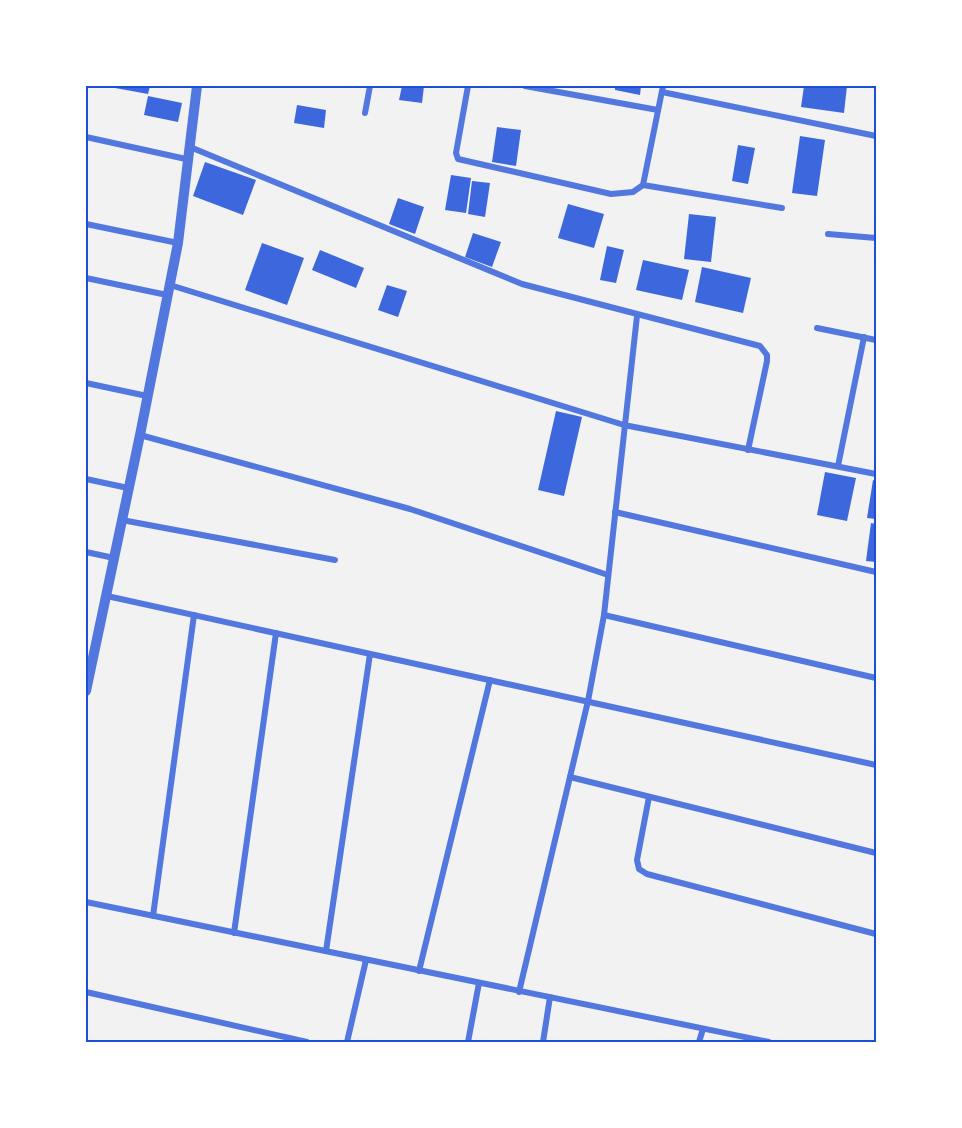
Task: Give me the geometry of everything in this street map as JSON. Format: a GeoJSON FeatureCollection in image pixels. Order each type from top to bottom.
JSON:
{"type":"FeatureCollection","features":[{"type":"Feature","properties":{"kind":"street"},"geometry":{"type":"LineString","coordinates":[[86,691],[178,243],[196,86]]}},
{"type":"Feature","properties":{"kind":"street"},"geometry":{"type":"LineString","coordinates":[[364,113],[370,86]]}},
{"type":"Feature","properties":{"kind":"street"},"geometry":{"type":"LineString","coordinates":[[468,86],[456,153],[458,159],[611,194],[633,192],[643,185],[662,89],[876,136]]}},
{"type":"Feature","properties":{"kind":"street"},"geometry":{"type":"LineString","coordinates":[[525,86],[658,110]]}},
{"type":"Feature","properties":{"kind":"street"},"geometry":{"type":"LineString","coordinates":[[86,137],[186,159]]}},
{"type":"Feature","properties":{"kind":"street"},"geometry":{"type":"LineString","coordinates":[[189,147],[522,284],[637,316],[754,344],[764,351],[767,361],[748,450]]}},
{"type":"Feature","properties":{"kind":"street"},"geometry":{"type":"LineString","coordinates":[[643,185],[782,208]]}},
{"type":"Feature","properties":{"kind":"street"},"geometry":{"type":"LineString","coordinates":[[86,224],[178,243]]}},
{"type":"Feature","properties":{"kind":"street"},"geometry":{"type":"LineString","coordinates":[[828,234],[876,238]]}},
{"type":"Feature","properties":{"kind":"street"},"geometry":{"type":"LineString","coordinates":[[86,278],[168,290],[624,425],[876,474]]}},
{"type":"Feature","properties":{"kind":"street"},"geometry":{"type":"LineString","coordinates":[[519,992],[588,701],[604,615],[637,316]]}},
{"type":"Feature","properties":{"kind":"street"},"geometry":{"type":"LineString","coordinates":[[817,328],[876,340]]}},
{"type":"Feature","properties":{"kind":"street"},"geometry":{"type":"LineString","coordinates":[[838,466],[864,337]]}},
{"type":"Feature","properties":{"kind":"street"},"geometry":{"type":"LineString","coordinates":[[86,383],[147,396]]}},
{"type":"Feature","properties":{"kind":"street"},"geometry":{"type":"LineString","coordinates":[[140,435],[410,509],[608,575]]}},
{"type":"Feature","properties":{"kind":"street"},"geometry":{"type":"LineString","coordinates":[[86,480],[128,488]]}},
{"type":"Feature","properties":{"kind":"street"},"geometry":{"type":"LineString","coordinates":[[615,512],[876,572]]}},
{"type":"Feature","properties":{"kind":"street"},"geometry":{"type":"LineString","coordinates":[[122,520],[335,560]]}},
{"type":"Feature","properties":{"kind":"street"},"geometry":{"type":"LineString","coordinates":[[86,552],[114,558]]}},
{"type":"Feature","properties":{"kind":"street"},"geometry":{"type":"LineString","coordinates":[[107,596],[876,765]]}},
{"type":"Feature","properties":{"kind":"street"},"geometry":{"type":"LineString","coordinates":[[153,916],[194,615]]}},
{"type":"Feature","properties":{"kind":"street"},"geometry":{"type":"LineString","coordinates":[[604,615],[876,678]]}},
{"type":"Feature","properties":{"kind":"street"},"geometry":{"type":"LineString","coordinates":[[234,933],[276,633]]}},
{"type":"Feature","properties":{"kind":"street"},"geometry":{"type":"LineString","coordinates":[[326,951],[370,654]]}},
{"type":"Feature","properties":{"kind":"street"},"geometry":{"type":"LineString","coordinates":[[419,971],[490,680]]}},
{"type":"Feature","properties":{"kind":"street"},"geometry":{"type":"LineString","coordinates":[[570,777],[876,853]]}},
{"type":"Feature","properties":{"kind":"street"},"geometry":{"type":"LineString","coordinates":[[649,797],[637,860],[639,869],[647,874],[876,934]]}},
{"type":"Feature","properties":{"kind":"street"},"geometry":{"type":"LineString","coordinates":[[86,902],[769,1042]]}},
{"type":"Feature","properties":{"kind":"street"},"geometry":{"type":"LineString","coordinates":[[347,1042],[366,960]]}},
{"type":"Feature","properties":{"kind":"street"},"geometry":{"type":"LineString","coordinates":[[468,1042],[479,983]]}},
{"type":"Feature","properties":{"kind":"street"},"geometry":{"type":"LineString","coordinates":[[86,992],[307,1042]]}},
{"type":"Feature","properties":{"kind":"street"},"geometry":{"type":"LineString","coordinates":[[543,1042],[550,998]]}},
{"type":"Feature","properties":{"kind":"street"},"geometry":{"type":"LineString","coordinates":[[699,1042],[703,1029]]}},
{"type":"Feature","properties":{"kind":"building"},"geometry":{"type":"Polygon","coordinates":[[[104,86],[150,86],[148,94],[104,86]]]}},
{"type":"Feature","properties":{"kind":"building"},"geometry":{"type":"Polygon","coordinates":[[[402,86],[424,86],[422,103],[399,100],[402,86]]]}},
{"type":"Feature","properties":{"kind":"building"},"geometry":{"type":"Polygon","coordinates":[[[615,86],[641,86],[640,95],[615,90],[615,86]]]}},
{"type":"Feature","properties":{"kind":"building"},"geometry":{"type":"Polygon","coordinates":[[[804,86],[847,86],[844,113],[801,107],[804,86]]]}},
{"type":"Feature","properties":{"kind":"building"},"geometry":{"type":"Polygon","coordinates":[[[148,96],[182,103],[178,122],[144,115],[148,96]]]}},
{"type":"Feature","properties":{"kind":"building"},"geometry":{"type":"Polygon","coordinates":[[[297,105],[326,110],[324,128],[294,123],[297,105]]]}},
{"type":"Feature","properties":{"kind":"building"},"geometry":{"type":"Polygon","coordinates":[[[497,127],[521,130],[516,166],[492,162],[497,127]]]}},
{"type":"Feature","properties":{"kind":"building"},"geometry":{"type":"Polygon","coordinates":[[[800,136],[825,140],[817,196],[792,193],[800,136]]]}},
{"type":"Feature","properties":{"kind":"building"},"geometry":{"type":"Polygon","coordinates":[[[738,145],[755,148],[748,184],[732,181],[738,145]]]}},
{"type":"Feature","properties":{"kind":"building"},"geometry":{"type":"Polygon","coordinates":[[[205,162],[256,180],[243,215],[193,196],[205,162]]]}},
{"type":"Feature","properties":{"kind":"building"},"geometry":{"type":"Polygon","coordinates":[[[451,175],[471,178],[466,213],[445,210],[451,175]]]}},
{"type":"Feature","properties":{"kind":"building"},"geometry":{"type":"Polygon","coordinates":[[[472,181],[490,183],[485,217],[468,214],[472,181]]]}},
{"type":"Feature","properties":{"kind":"building"},"geometry":{"type":"Polygon","coordinates":[[[398,198],[424,207],[415,234],[389,224],[398,198]]]}},
{"type":"Feature","properties":{"kind":"building"},"geometry":{"type":"Polygon","coordinates":[[[568,204],[604,214],[594,248],[558,238],[568,204]]]}},
{"type":"Feature","properties":{"kind":"building"},"geometry":{"type":"Polygon","coordinates":[[[689,214],[716,217],[711,262],[684,259],[689,214]]]}},
{"type":"Feature","properties":{"kind":"building"},"geometry":{"type":"Polygon","coordinates":[[[473,233],[501,242],[492,267],[465,257],[473,233]]]}},
{"type":"Feature","properties":{"kind":"building"},"geometry":{"type":"Polygon","coordinates":[[[262,243],[304,258],[287,305],[245,290],[262,243]]]}},
{"type":"Feature","properties":{"kind":"building"},"geometry":{"type":"Polygon","coordinates":[[[607,246],[624,250],[616,283],[600,280],[607,246]]]}},
{"type":"Feature","properties":{"kind":"building"},"geometry":{"type":"Polygon","coordinates":[[[320,250],[364,268],[356,288],[312,270],[320,250]]]}},
{"type":"Feature","properties":{"kind":"building"},"geometry":{"type":"Polygon","coordinates":[[[643,260],[689,270],[682,300],[636,290],[643,260]]]}},
{"type":"Feature","properties":{"kind":"building"},"geometry":{"type":"Polygon","coordinates":[[[702,267],[751,278],[743,313],[695,302],[702,267]]]}},
{"type":"Feature","properties":{"kind":"building"},"geometry":{"type":"Polygon","coordinates":[[[387,285],[407,291],[398,317],[378,310],[387,285]]]}},
{"type":"Feature","properties":{"kind":"building"},"geometry":{"type":"Polygon","coordinates":[[[556,411],[582,417],[564,496],[538,490],[556,411]]]}},
{"type":"Feature","properties":{"kind":"building"},"geometry":{"type":"Polygon","coordinates":[[[825,472],[856,478],[847,521],[817,515],[825,472]]]}},
{"type":"Feature","properties":{"kind":"building"},"geometry":{"type":"Polygon","coordinates":[[[873,480],[876,481],[876,519],[867,518],[873,480]]]}},
{"type":"Feature","properties":{"kind":"building"},"geometry":{"type":"Polygon","coordinates":[[[871,523],[876,524],[876,562],[866,561],[871,523]]]}}]}
